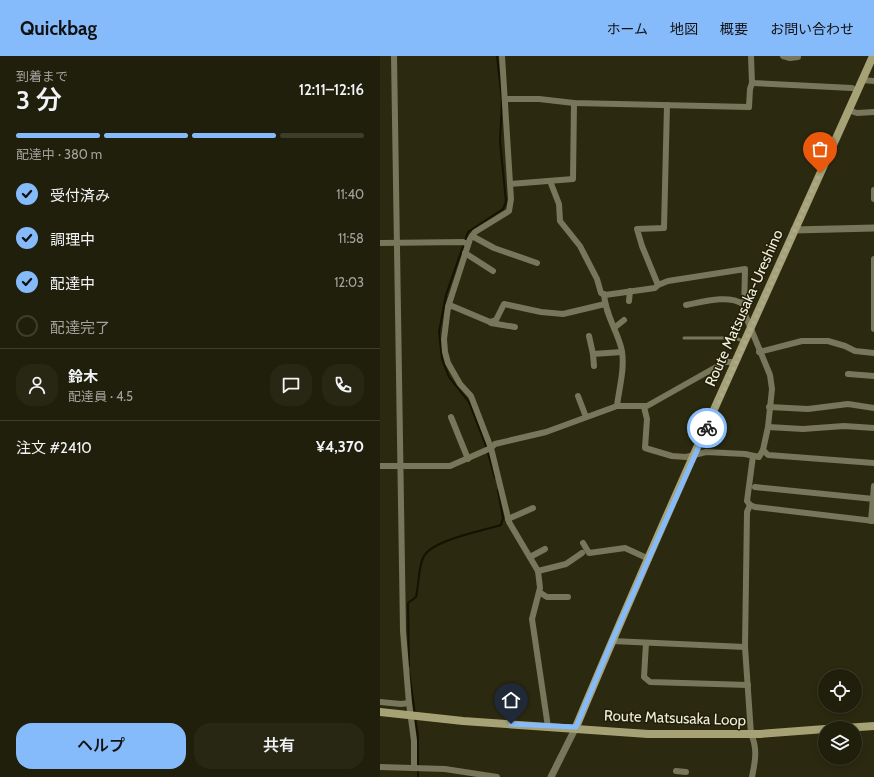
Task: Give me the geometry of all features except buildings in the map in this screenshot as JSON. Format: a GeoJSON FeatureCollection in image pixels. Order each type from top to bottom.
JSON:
{"type":"FeatureCollection","features":[{"type":"Feature","properties":{"kind":"main road","name":"Route Matsusaka-Ureshino"},"geometry":{"type":"LineString","coordinates":[[576,727],[612,641],[794,230],[873,56]]}},
{"type":"Feature","properties":{"kind":"main road","name":"Route Matsusaka Loop"},"geometry":{"type":"LineString","coordinates":[[380,712],[548,727],[576,727],[648,734],[751,734],[818,729]]}},
{"type":"Feature","properties":{"kind":"main road"},"geometry":{"type":"LineString","coordinates":[[862,727],[874,726]]}},
{"type":"Feature","properties":{"kind":"street"},"geometry":{"type":"LineString","coordinates":[[394,56],[402,631],[408,656],[409,703],[414,741],[414,768]]}},
{"type":"Feature","properties":{"kind":"street"},"geometry":{"type":"LineString","coordinates":[[502,56],[506,99],[511,199],[509,210],[475,232],[472,236],[468,244],[448,307],[444,339],[448,363],[460,384],[471,396],[491,448],[508,520],[538,571],[540,588],[532,619],[548,727]]}},
{"type":"Feature","properties":{"kind":"street"},"geometry":{"type":"LineString","coordinates":[[506,99],[539,99],[574,103],[749,107],[750,89],[752,83],[751,56]]}},
{"type":"Feature","properties":{"kind":"street"},"geometry":{"type":"LineString","coordinates":[[783,56],[790,58],[798,56]]}},
{"type":"Feature","properties":{"kind":"street"},"geometry":{"type":"LineString","coordinates":[[862,80],[874,81]]}},
{"type":"Feature","properties":{"kind":"street"},"geometry":{"type":"LineString","coordinates":[[752,83],[852,88]]}},
{"type":"Feature","properties":{"kind":"street"},"geometry":{"type":"LineString","coordinates":[[510,184],[573,179],[574,103]]}},
{"type":"Feature","properties":{"kind":"street"},"geometry":{"type":"LineString","coordinates":[[658,285],[642,246],[637,229],[664,228],[667,105]]}},
{"type":"Feature","properties":{"kind":"street"},"geometry":{"type":"LineString","coordinates":[[848,110],[857,113],[874,112]]}},
{"type":"Feature","properties":{"kind":"street"},"geometry":{"type":"LineString","coordinates":[[550,180],[559,204],[560,221],[580,246],[597,279],[601,293],[604,294],[604,304],[622,352],[617,406]]}},
{"type":"Feature","properties":{"kind":"street"},"geometry":{"type":"LineString","coordinates":[[874,190],[874,199]]}},
{"type":"Feature","properties":{"kind":"street"},"geometry":{"type":"LineString","coordinates":[[794,230],[874,228]]}},
{"type":"Feature","properties":{"kind":"street"},"geometry":{"type":"LineString","coordinates":[[472,236],[494,248],[538,263]]}},
{"type":"Feature","properties":{"kind":"street"},"geometry":{"type":"LineString","coordinates":[[380,243],[463,242],[468,244]]}},
{"type":"Feature","properties":{"kind":"street"},"geometry":{"type":"LineString","coordinates":[[465,254],[493,271]]}},
{"type":"Feature","properties":{"kind":"street"},"geometry":{"type":"LineString","coordinates":[[874,259],[874,330]]}},
{"type":"Feature","properties":{"kind":"street"},"geometry":{"type":"LineString","coordinates":[[604,294],[655,288],[658,285],[668,281],[745,269],[743,304],[750,330],[770,375],[772,389],[768,427],[763,450],[759,457],[706,452],[686,457],[672,456],[645,448],[647,419],[644,407]]}},
{"type":"Feature","properties":{"kind":"street"},"geometry":{"type":"LineString","coordinates":[[629,301],[630,291]]}},
{"type":"Feature","properties":{"kind":"street"},"geometry":{"type":"LineString","coordinates":[[686,304],[724,299],[739,301],[743,304]]}},
{"type":"Feature","properties":{"kind":"street"},"geometry":{"type":"LineString","coordinates":[[490,322],[496,320],[504,304],[541,312],[563,314],[604,304]]}},
{"type":"Feature","properties":{"kind":"street"},"geometry":{"type":"LineString","coordinates":[[448,307],[452,306],[490,322],[515,327]]}},
{"type":"Feature","properties":{"kind":"street"},"geometry":{"type":"LineString","coordinates":[[614,328],[624,320]]}},
{"type":"Feature","properties":{"kind":"street"},"geometry":{"type":"LineString","coordinates":[[589,336],[594,366]]}},
{"type":"Feature","properties":{"kind":"street"},"geometry":{"type":"LineString","coordinates":[[759,352],[802,341],[828,341],[845,346],[855,351],[874,353]]}},
{"type":"Feature","properties":{"kind":"street"},"geometry":{"type":"LineString","coordinates":[[593,354],[622,352]]}},
{"type":"Feature","properties":{"kind":"street"},"geometry":{"type":"LineString","coordinates":[[380,466],[450,466],[491,448],[495,444],[546,432],[617,406],[644,407],[725,362],[736,362]]}},
{"type":"Feature","properties":{"kind":"street"},"geometry":{"type":"LineString","coordinates":[[848,374],[874,376]]}},
{"type":"Feature","properties":{"kind":"street"},"geometry":{"type":"LineString","coordinates":[[578,396],[586,418]]}},
{"type":"Feature","properties":{"kind":"street"},"geometry":{"type":"LineString","coordinates":[[769,407],[808,409],[848,404],[874,408]]}},
{"type":"Feature","properties":{"kind":"street"},"geometry":{"type":"LineString","coordinates":[[451,417],[468,459]]}},
{"type":"Feature","properties":{"kind":"street"},"geometry":{"type":"LineString","coordinates":[[768,427],[803,429],[844,426],[874,428]]}},
{"type":"Feature","properties":{"kind":"street"},"geometry":{"type":"LineString","coordinates":[[763,450],[768,455],[781,457],[874,463]]}},
{"type":"Feature","properties":{"kind":"street"},"geometry":{"type":"LineString","coordinates":[[753,456],[747,501],[750,505],[755,507],[872,521],[874,486]]}},
{"type":"Feature","properties":{"kind":"street"},"geometry":{"type":"LineString","coordinates":[[752,467],[758,468]]}},
{"type":"Feature","properties":{"kind":"street"},"geometry":{"type":"LineString","coordinates":[[755,487],[874,499]]}},
{"type":"Feature","properties":{"kind":"street"},"geometry":{"type":"LineString","coordinates":[[750,505],[747,512],[745,647],[751,734],[755,743],[756,755],[752,777]]}},
{"type":"Feature","properties":{"kind":"street"},"geometry":{"type":"LineString","coordinates":[[508,520],[533,508]]}},
{"type":"Feature","properties":{"kind":"street"},"geometry":{"type":"LineString","coordinates":[[583,544],[589,553],[625,548],[649,559]]}},
{"type":"Feature","properties":{"kind":"street"},"geometry":{"type":"LineString","coordinates":[[530,556],[545,549]]}},
{"type":"Feature","properties":{"kind":"street"},"geometry":{"type":"LineString","coordinates":[[538,571],[566,564],[582,553]]}},
{"type":"Feature","properties":{"kind":"street"},"geometry":{"type":"LineString","coordinates":[[539,592],[547,597],[568,597]]}},
{"type":"Feature","properties":{"kind":"street"},"geometry":{"type":"LineString","coordinates":[[612,641],[745,647]]}},
{"type":"Feature","properties":{"kind":"street"},"geometry":{"type":"LineString","coordinates":[[646,643],[644,677],[650,682],[748,685]]}},
{"type":"Feature","properties":{"kind":"street"},"geometry":{"type":"LineString","coordinates":[[380,702],[401,704],[409,703]]}},
{"type":"Feature","properties":{"kind":"street"},"geometry":{"type":"LineString","coordinates":[[552,777],[576,727]]}},
{"type":"Feature","properties":{"kind":"street"},"geometry":{"type":"LineString","coordinates":[[380,767],[445,769],[497,777]]}},
{"type":"Feature","properties":{"kind":"lane"},"geometry":{"type":"LineString","coordinates":[[684,338],[735,338],[745,342]]}},
{"type":"Feature","properties":{"kind":"waterway"},"geometry":{"type":"LineString","coordinates":[[495,478],[486,446],[469,402],[449,377],[442,359],[439,332],[446,295],[468,232],[503,209],[506,202],[500,141],[502,100],[497,56]]}},
{"type":"Feature","properties":{"kind":"waterway"},"geometry":{"type":"LineString","coordinates":[[409,666],[408,603],[416,597],[420,567],[423,558],[436,546],[446,541],[501,525],[503,518],[498,490]]}},
{"type":"Feature","properties":{"kind":"waterway"},"geometry":{"type":"LineString","coordinates":[[409,672],[415,714]]}},
{"type":"Feature","properties":{"kind":"waterway"},"geometry":{"type":"LineString","coordinates":[[415,718],[418,736],[418,777]]}},
{"type":"Feature","properties":{"kind":"way so far"},"geometry":{"type":"LineString","coordinates":[[707,428],[820,173]]}},
{"type":"Feature","properties":{"kind":"route"},"geometry":{"type":"LineString","coordinates":[[511,724],[548,727],[576,727],[612,641],[707,428]]}}]}
